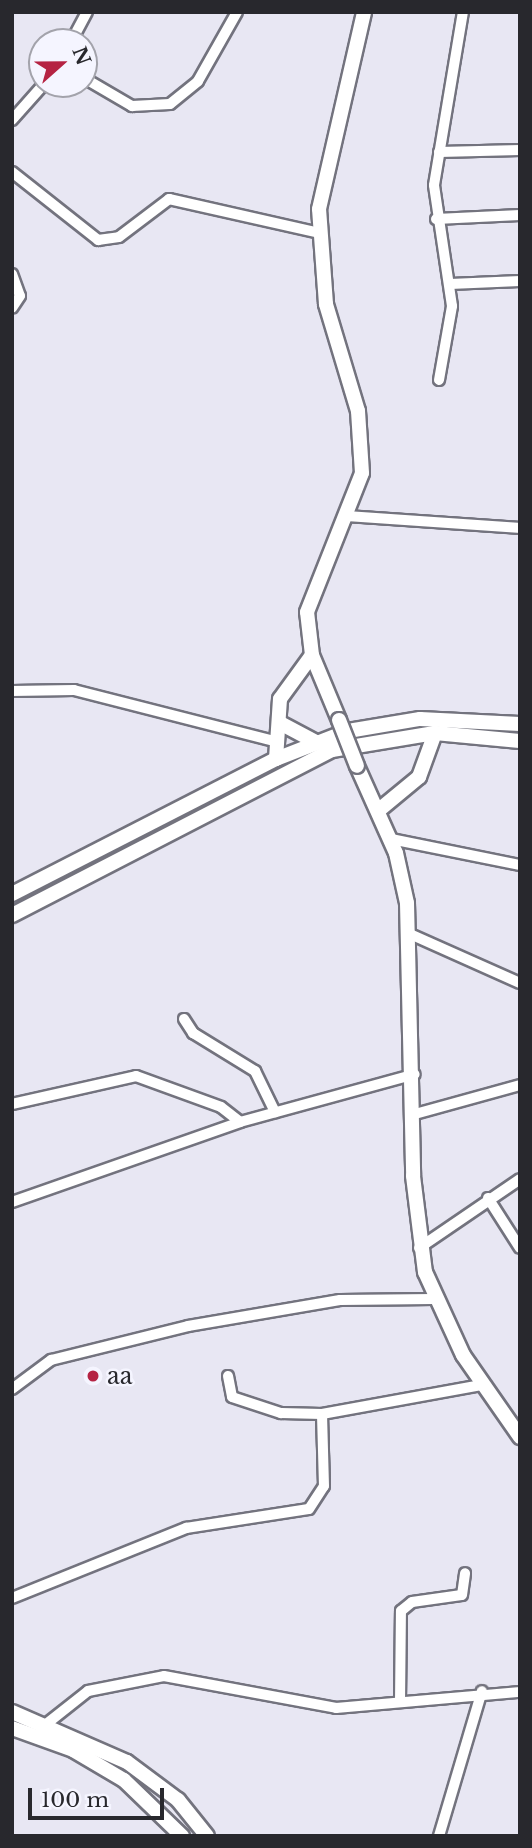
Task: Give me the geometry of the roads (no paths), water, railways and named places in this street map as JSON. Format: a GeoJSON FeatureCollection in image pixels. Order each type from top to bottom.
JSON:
{"type":"FeatureCollection","features":[{"type":"Feature","properties":{"kind":"main road"},"geometry":{"type":"LineString","coordinates":[[364,12],[326,164],[320,233],[326,304],[358,411],[362,473],[348,516],[309,600],[312,654],[357,766],[391,839],[410,933],[419,1248],[433,1299],[481,1385],[520,1437]]}},
{"type":"Feature","properties":{"kind":"main road"},"geometry":{"type":"LineString","coordinates":[[276,759],[285,688],[312,654]]}},
{"type":"Feature","properties":{"kind":"main road"},"geometry":{"type":"LineString","coordinates":[[12,894],[276,759],[315,742],[420,719],[520,724]]}},
{"type":"Feature","properties":{"kind":"main road"},"geometry":{"type":"LineString","coordinates":[[280,723],[315,742]]}},
{"type":"Feature","properties":{"kind":"main road"},"geometry":{"type":"LineString","coordinates":[[379,810],[411,786],[435,733]]}},
{"type":"Feature","properties":{"kind":"main road"},"geometry":{"type":"LineString","coordinates":[[12,915],[281,772],[332,750],[401,736],[435,733],[520,741]]}},
{"type":"Feature","properties":{"kind":"main road"},"geometry":{"type":"LineString","coordinates":[[401,736],[424,760]]}},
{"type":"Feature","properties":{"kind":"main road"},"geometry":{"type":"LineString","coordinates":[[12,1712],[97,1746],[151,1778],[207,1836]]}},
{"type":"Feature","properties":{"kind":"main road"},"geometry":{"type":"LineString","coordinates":[[12,1728],[73,1750],[124,1780],[182,1836]]}},
{"type":"Feature","properties":{"kind":"street"},"geometry":{"type":"LineString","coordinates":[[78,28],[87,12]]}},
{"type":"Feature","properties":{"kind":"street"},"geometry":{"type":"LineString","coordinates":[[98,86],[132,106],[170,104],[198,81],[237,12]]}},
{"type":"Feature","properties":{"kind":"street"},"geometry":{"type":"LineString","coordinates":[[439,380],[450,328],[450,284],[436,219],[439,152],[463,12]]}},
{"type":"Feature","properties":{"kind":"street"},"geometry":{"type":"LineString","coordinates":[[12,120],[32,98]]}},
{"type":"Feature","properties":{"kind":"street"},"geometry":{"type":"LineString","coordinates":[[439,152],[520,150]]}},
{"type":"Feature","properties":{"kind":"street"},"geometry":{"type":"LineString","coordinates":[[12,172],[98,240],[119,237],[169,199],[320,233]]}},
{"type":"Feature","properties":{"kind":"street"},"geometry":{"type":"LineString","coordinates":[[436,219],[520,215]]}},
{"type":"Feature","properties":{"kind":"street"},"geometry":{"type":"LineString","coordinates":[[12,274],[20,291],[12,308]]}},
{"type":"Feature","properties":{"kind":"street"},"geometry":{"type":"LineString","coordinates":[[450,284],[520,281]]}},
{"type":"Feature","properties":{"kind":"street"},"geometry":{"type":"LineString","coordinates":[[348,516],[520,528]]}},
{"type":"Feature","properties":{"kind":"street"},"geometry":{"type":"LineString","coordinates":[[12,691],[74,690],[278,742]]}},
{"type":"Feature","properties":{"kind":"street"},"geometry":{"type":"LineString","coordinates":[[391,839],[520,865]]}},
{"type":"Feature","properties":{"kind":"street"},"geometry":{"type":"LineString","coordinates":[[410,933],[520,983]]}},
{"type":"Feature","properties":{"kind":"street"},"geometry":{"type":"LineString","coordinates":[[184,1019],[193,1033],[255,1072],[275,1112]]}},
{"type":"Feature","properties":{"kind":"street"},"geometry":{"type":"LineString","coordinates":[[12,1202],[240,1122],[415,1074]]}},
{"type":"Feature","properties":{"kind":"street"},"geometry":{"type":"LineString","coordinates":[[12,1104],[136,1076],[221,1107],[240,1122]]}},
{"type":"Feature","properties":{"kind":"street"},"geometry":{"type":"LineString","coordinates":[[415,1114],[520,1085]]}},
{"type":"Feature","properties":{"kind":"street"},"geometry":{"type":"LineString","coordinates":[[419,1248],[488,1198],[520,1179]]}},
{"type":"Feature","properties":{"kind":"street"},"geometry":{"type":"LineString","coordinates":[[488,1198],[520,1248]]}},
{"type":"Feature","properties":{"kind":"street"},"geometry":{"type":"LineString","coordinates":[[12,1389],[51,1360],[188,1326],[340,1300],[433,1299]]}},
{"type":"Feature","properties":{"kind":"street"},"geometry":{"type":"LineString","coordinates":[[228,1377],[230,1394],[242,1402],[281,1413],[322,1414],[481,1385]]}},
{"type":"Feature","properties":{"kind":"street"},"geometry":{"type":"LineString","coordinates":[[12,1598],[187,1528],[309,1510],[324,1486],[322,1414]]}},
{"type":"Feature","properties":{"kind":"street"},"geometry":{"type":"LineString","coordinates":[[400,1702],[401,1611],[412,1602],[462,1595],[465,1573]]}},
{"type":"Feature","properties":{"kind":"street"},"geometry":{"type":"LineString","coordinates":[[45,1725],[88,1691],[164,1676],[329,1707],[400,1702],[482,1691],[520,1692]]}},
{"type":"Feature","properties":{"kind":"street"},"geometry":{"type":"LineString","coordinates":[[439,1836],[482,1691]]}},
{"type":"Feature","properties":{"kind":"place","name":"aa"},"geometry":{"type":"Point","coordinates":[93,1376]}}]}
